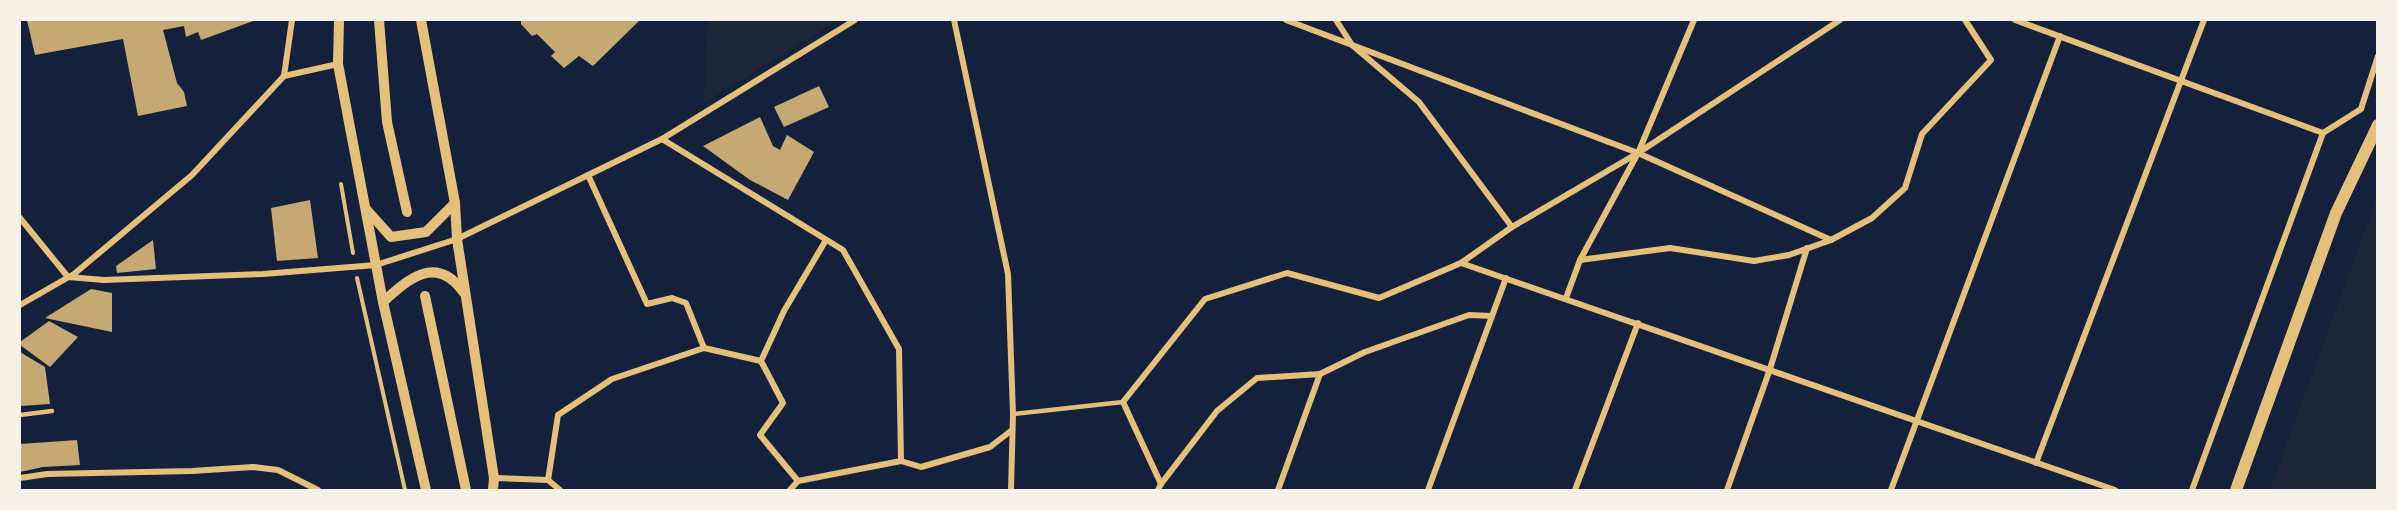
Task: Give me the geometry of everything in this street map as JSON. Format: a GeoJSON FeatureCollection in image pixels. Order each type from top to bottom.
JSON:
{"type":"FeatureCollection","features":[{"type":"Feature","properties":{"kind":"main road"},"geometry":{"type":"LineString","coordinates":[[2236,490],[2336,213],[2378,125]]}},
{"type":"Feature","properties":{"kind":"street"},"geometry":{"type":"LineString","coordinates":[[284,76],[292,20]]}},
{"type":"Feature","properties":{"kind":"street"},"geometry":{"type":"LineString","coordinates":[[339,20],[338,64],[383,302],[426,490]]}},
{"type":"Feature","properties":{"kind":"street"},"geometry":{"type":"LineString","coordinates":[[379,20],[387,122],[407,212]]}},
{"type":"Feature","properties":{"kind":"street"},"geometry":{"type":"LineString","coordinates":[[421,20],[455,203],[457,239],[494,478],[493,490]]}},
{"type":"Feature","properties":{"kind":"street"},"geometry":{"type":"LineString","coordinates":[[20,218],[68,277],[104,280],[263,274],[376,265],[457,239],[662,139],[855,20]]}},
{"type":"Feature","properties":{"kind":"street"},"geometry":{"type":"LineString","coordinates":[[954,20],[1008,274],[1013,414],[1011,490]]}},
{"type":"Feature","properties":{"kind":"street"},"geometry":{"type":"LineString","coordinates":[[1286,20],[1638,153],[1831,240]]}},
{"type":"Feature","properties":{"kind":"street"},"geometry":{"type":"LineString","coordinates":[[1336,20],[1352,45],[1419,102],[1512,227]]}},
{"type":"Feature","properties":{"kind":"street"},"geometry":{"type":"LineString","coordinates":[[1566,298],[1580,260],[1638,153],[1694,20]]}},
{"type":"Feature","properties":{"kind":"street"},"geometry":{"type":"LineString","coordinates":[[1492,316],[1469,315],[1365,352],[1320,374],[1257,378],[1217,411],[1159,487],[1123,402],[1204,299],[1287,273],[1379,298],[1461,263],[1512,227],[1638,153],[1840,20]]}},
{"type":"Feature","properties":{"kind":"street"},"geometry":{"type":"LineString","coordinates":[[1580,260],[1670,248],[1754,261],[1789,255],[1831,240],[1872,218],[1905,188],[1922,134],[1990,60],[1965,20]]}},
{"type":"Feature","properties":{"kind":"street"},"geometry":{"type":"LineString","coordinates":[[2015,20],[2323,133]]}},
{"type":"Feature","properties":{"kind":"street"},"geometry":{"type":"LineString","coordinates":[[2036,463],[2179,80],[2204,20]]}},
{"type":"Feature","properties":{"kind":"street"},"geometry":{"type":"LineString","coordinates":[[1891,490],[2060,36]]}},
{"type":"Feature","properties":{"kind":"street"},"geometry":{"type":"LineString","coordinates":[[2192,490],[2323,133],[2361,109],[2378,56]]}},
{"type":"Feature","properties":{"kind":"street"},"geometry":{"type":"LineString","coordinates":[[20,305],[68,277],[192,175],[284,76],[338,64]]}},
{"type":"Feature","properties":{"kind":"street"},"geometry":{"type":"LineString","coordinates":[[662,139],[843,250],[899,349],[901,461]]}},
{"type":"Feature","properties":{"kind":"street"},"geometry":{"type":"LineString","coordinates":[[588,175],[647,304],[672,298],[686,303],[704,348]]}},
{"type":"Feature","properties":{"kind":"street"},"geometry":{"type":"LineString","coordinates":[[366,209],[391,237],[426,232],[455,203]]}},
{"type":"Feature","properties":{"kind":"street"},"geometry":{"type":"LineString","coordinates":[[761,361],[784,311],[826,240]]}},
{"type":"Feature","properties":{"kind":"street"},"geometry":{"type":"LineString","coordinates":[[1727,490],[1770,369],[1807,248]]}},
{"type":"Feature","properties":{"kind":"street"},"geometry":{"type":"LineString","coordinates":[[1461,263],[2115,490]]}},
{"type":"Feature","properties":{"kind":"street"},"geometry":{"type":"LineString","coordinates":[[383,302],[409,278],[435,272],[455,280],[466,296]]}},
{"type":"Feature","properties":{"kind":"street"},"geometry":{"type":"LineString","coordinates":[[1428,490],[1506,278]]}},
{"type":"Feature","properties":{"kind":"street"},"geometry":{"type":"LineString","coordinates":[[425,296],[466,490]]}},
{"type":"Feature","properties":{"kind":"street"},"geometry":{"type":"LineString","coordinates":[[1575,490],[1638,323]]}},
{"type":"Feature","properties":{"kind":"street"},"geometry":{"type":"LineString","coordinates":[[548,480],[558,415],[612,379],[704,348],[761,361],[783,403],[760,435],[798,481]]}},
{"type":"Feature","properties":{"kind":"street"},"geometry":{"type":"LineString","coordinates":[[1278,490],[1320,374]]}},
{"type":"Feature","properties":{"kind":"street"},"geometry":{"type":"LineString","coordinates":[[790,490],[798,481],[901,461],[921,466],[990,447],[1012,430]]}},
{"type":"Feature","properties":{"kind":"street"},"geometry":{"type":"LineString","coordinates":[[20,478],[47,474],[254,467],[278,470],[318,490]]}},
{"type":"Feature","properties":{"kind":"street"},"geometry":{"type":"LineString","coordinates":[[494,478],[548,480],[560,490]]}},
{"type":"Feature","properties":{"kind":"lane"},"geometry":{"type":"LineString","coordinates":[[1013,414],[1123,402]]}},
{"type":"Feature","properties":{"kind":"lane"},"geometry":{"type":"LineString","coordinates":[[20,415],[52,411]]}},
{"type":"Feature","properties":{"kind":"shaded area"},"geometry":{"type":"Polygon","coordinates":[[[708,20],[838,20],[704,103],[708,20]]]}},
{"type":"Feature","properties":{"kind":"shaded area"},"geometry":{"type":"Polygon","coordinates":[[[2377,198],[2377,490],[2270,490],[2371,214],[2377,198]]]}},
{"type":"Feature","properties":{"kind":"building"},"geometry":{"type":"Polygon","coordinates":[[[27,20],[256,20],[201,40],[198,32],[186,37],[184,26],[163,30],[177,83],[184,92],[187,106],[138,116],[123,39],[35,55],[27,20]]]}},
{"type":"Feature","properties":{"kind":"building"},"geometry":{"type":"Polygon","coordinates":[[[521,20],[640,20],[593,66],[579,56],[564,68],[551,56],[555,52],[537,34],[532,36],[521,24],[521,20]]]}},
{"type":"Feature","properties":{"kind":"building"},"geometry":{"type":"Polygon","coordinates":[[[819,86],[829,107],[784,127],[774,107],[819,86]]]}},
{"type":"Feature","properties":{"kind":"building"},"geometry":{"type":"Polygon","coordinates":[[[760,117],[773,146],[780,150],[787,135],[814,152],[788,200],[750,180],[703,146],[760,117]]]}},
{"type":"Feature","properties":{"kind":"building"},"geometry":{"type":"Polygon","coordinates":[[[310,200],[318,258],[277,261],[271,208],[310,200]]]}},
{"type":"Feature","properties":{"kind":"building"},"geometry":{"type":"Polygon","coordinates":[[[153,240],[156,269],[117,273],[116,266],[153,240]]]}},
{"type":"Feature","properties":{"kind":"building"},"geometry":{"type":"Polygon","coordinates":[[[91,289],[112,293],[112,332],[45,318],[91,289]]]}},
{"type":"Feature","properties":{"kind":"building"},"geometry":{"type":"Polygon","coordinates":[[[49,321],[78,337],[50,367],[20,345],[20,342],[49,321]]]}},
{"type":"Feature","properties":{"kind":"building"},"geometry":{"type":"Polygon","coordinates":[[[20,352],[45,367],[50,404],[20,406],[20,352]]]}},
{"type":"Feature","properties":{"kind":"building"},"geometry":{"type":"Polygon","coordinates":[[[77,440],[80,465],[43,467],[20,472],[20,444],[77,440]]]}}]}
